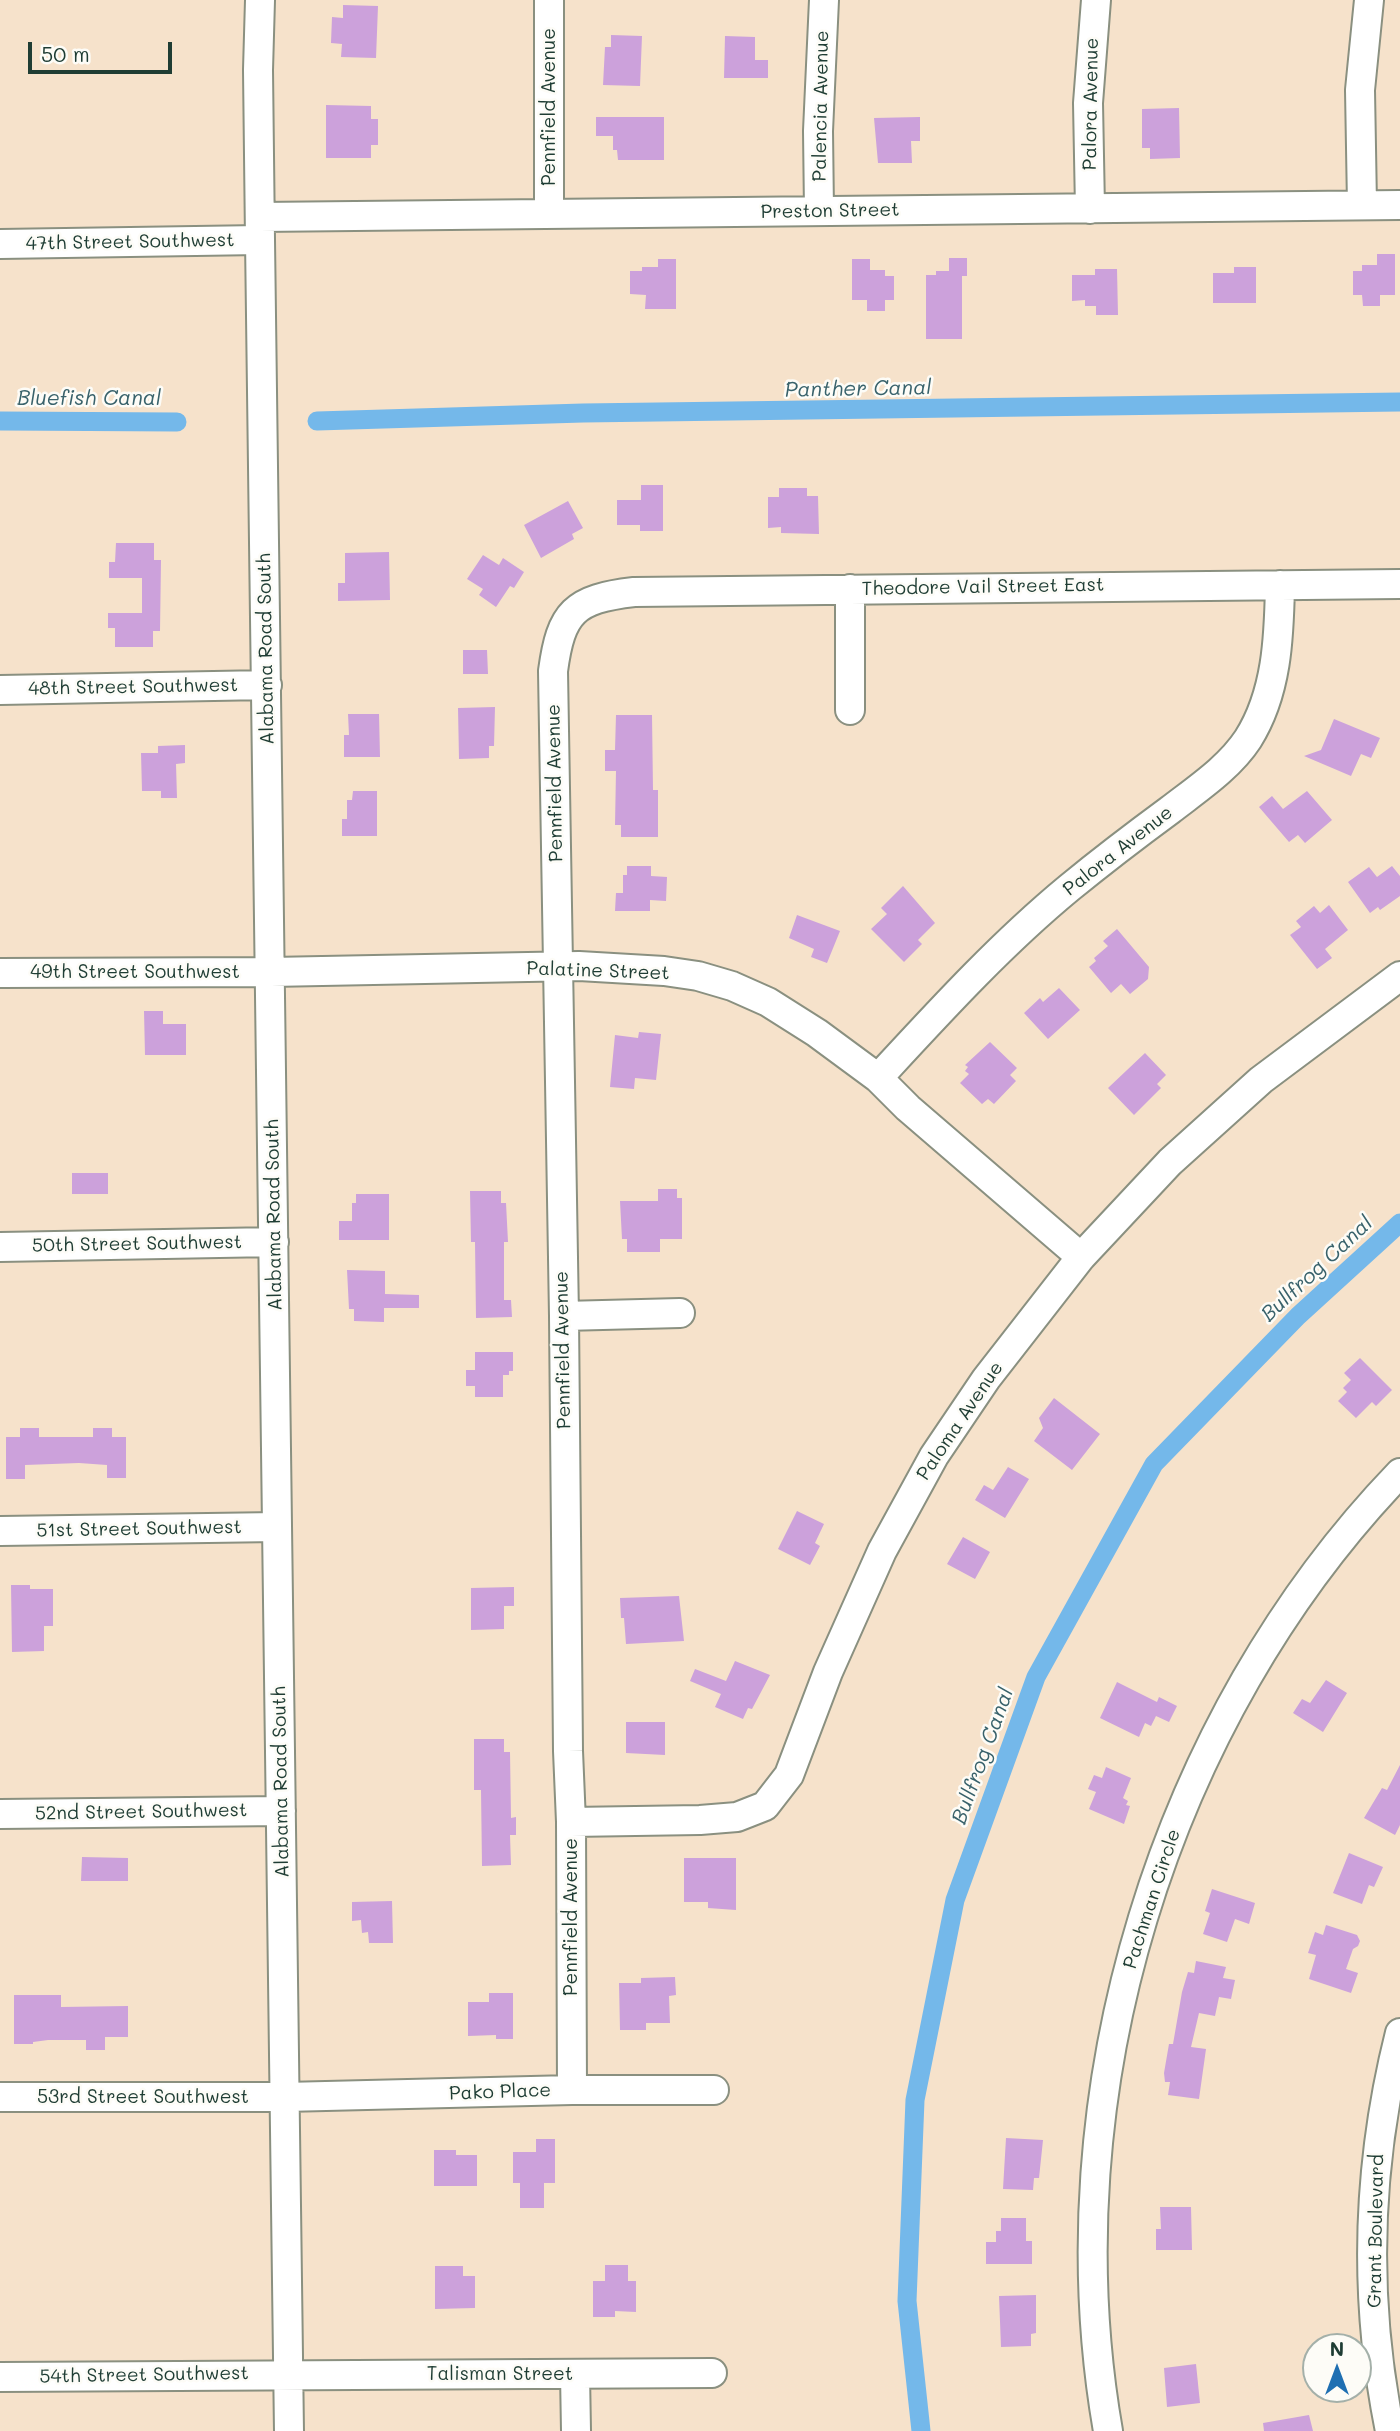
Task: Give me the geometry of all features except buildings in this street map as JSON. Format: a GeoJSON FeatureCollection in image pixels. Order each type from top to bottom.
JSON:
{"type":"FeatureCollection","features":[{"type":"Feature","properties":{"kind":"street","name":"Alabama Road South"},"geometry":{"type":"LineString","coordinates":[[260,0],[258,70],[289,2431]]}},
{"type":"Feature","properties":{"kind":"street","name":"Pennfield Avenue"},"geometry":{"type":"LineString","coordinates":[[549,0],[549,214]]}},
{"type":"Feature","properties":{"kind":"street","name":"Palencia Avenue"},"geometry":{"type":"LineString","coordinates":[[819,211],[818,131],[824,0]]}},
{"type":"Feature","properties":{"kind":"street","name":"Palora Avenue"},"geometry":{"type":"LineString","coordinates":[[1090,208],[1088,103],[1096,0]]}},
{"type":"Feature","properties":{"kind":"street"},"geometry":{"type":"LineString","coordinates":[[1362,205],[1360,103],[1369,0]]}},
{"type":"Feature","properties":{"kind":"street","name":"Preston Street"},"geometry":{"type":"LineString","coordinates":[[260,229],[549,214],[1400,205]]}},
{"type":"Feature","properties":{"kind":"street","name":"47th Street Southwest"},"geometry":{"type":"LineString","coordinates":[[0,244],[260,229]]}},
{"type":"Feature","properties":{"kind":"street","name":"Theodore Vail Street East"},"geometry":{"type":"LineString","coordinates":[[571,614],[591,600],[634,592],[1400,584]]}},
{"type":"Feature","properties":{"kind":"street","name":"Palora Avenue"},"geometry":{"type":"LineString","coordinates":[[878,1079],[970,980],[1041,913],[1233,758],[1248,739],[1268,695],[1274,673],[1280,585]]}},
{"type":"Feature","properties":{"kind":"street"},"geometry":{"type":"LineString","coordinates":[[850,589],[850,710]]}},
{"type":"Feature","properties":{"kind":"street","name":"Pennfield Avenue"},"geometry":{"type":"LineString","coordinates":[[571,614],[557,639],[553,671],[571,1822],[572,2090]]}},
{"type":"Feature","properties":{"kind":"street","name":"48th Street Southwest"},"geometry":{"type":"LineString","coordinates":[[0,690],[267,685]]}},
{"type":"Feature","properties":{"kind":"street","name":"Palatine Street"},"geometry":{"type":"LineString","coordinates":[[271,972],[590,967],[664,971],[698,976],[732,986],[768,1002],[817,1033],[878,1079],[1081,1257]]}},
{"type":"Feature","properties":{"kind":"street","name":"49th Street Southwest"},"geometry":{"type":"LineString","coordinates":[[0,973],[271,972]]}},
{"type":"Feature","properties":{"kind":"street","name":"Paloma Avenue"},"geometry":{"type":"LineString","coordinates":[[571,1822],[737,1817],[765,1806],[789,1775],[828,1672],[882,1551],[958,1418],[986,1378],[1081,1257],[1170,1162],[1261,1080],[1400,976]]}},
{"type":"Feature","properties":{"kind":"street","name":"50th Street Southwest"},"geometry":{"type":"LineString","coordinates":[[0,1247],[274,1242]]}},
{"type":"Feature","properties":{"kind":"street"},"geometry":{"type":"LineString","coordinates":[[564,1316],[680,1313]]}},
{"type":"Feature","properties":{"kind":"street","name":"Pachman Circle"},"geometry":{"type":"LineString","coordinates":[[1108,2431],[1101,2390],[1094,2294],[1097,2152],[1107,2074],[1127,1974],[1143,1916],[1194,1782],[1254,1665],[1297,1599],[1358,1518],[1400,1473]]}},
{"type":"Feature","properties":{"kind":"street","name":"51st Street Southwest"},"geometry":{"type":"LineString","coordinates":[[0,1531],[277,1527]]}},
{"type":"Feature","properties":{"kind":"street","name":"52nd Street Southwest"},"geometry":{"type":"LineString","coordinates":[[0,1814],[281,1811]]}},
{"type":"Feature","properties":{"kind":"street","name":"Grant Boulevard"},"geometry":{"type":"LineString","coordinates":[[1390,2431],[1376,2343],[1371,2269],[1372,2222],[1383,2105],[1400,2033]]}},
{"type":"Feature","properties":{"kind":"street","name":"Pako Place"},"geometry":{"type":"LineString","coordinates":[[285,2096],[714,2090]]}},
{"type":"Feature","properties":{"kind":"street","name":"53rd Street Southwest"},"geometry":{"type":"LineString","coordinates":[[0,2097],[285,2096]]}},
{"type":"Feature","properties":{"kind":"street","name":"Talisman Street"},"geometry":{"type":"LineString","coordinates":[[289,2377],[712,2372]]}},
{"type":"Feature","properties":{"kind":"street","name":"54th Street Southwest"},"geometry":{"type":"LineString","coordinates":[[0,2376],[263,2374],[289,2377]]}},
{"type":"Feature","properties":{"kind":"street"},"geometry":{"type":"LineString","coordinates":[[575,2374],[576,2431]]}},
{"type":"Feature","properties":{"kind":"waterway","name":"Panther Canal"},"geometry":{"type":"LineString","coordinates":[[317,421],[583,413],[1400,402]]}},
{"type":"Feature","properties":{"kind":"waterway","name":"Bluefish Canal"},"geometry":{"type":"LineString","coordinates":[[0,421],[177,422]]}},
{"type":"Feature","properties":{"kind":"waterway","name":"Bullfrog Canal"},"geometry":{"type":"LineString","coordinates":[[921,2431],[907,2301],[915,2100],[955,1900],[1036,1677],[1154,1464],[1298,1316],[1400,1223]]}}]}
